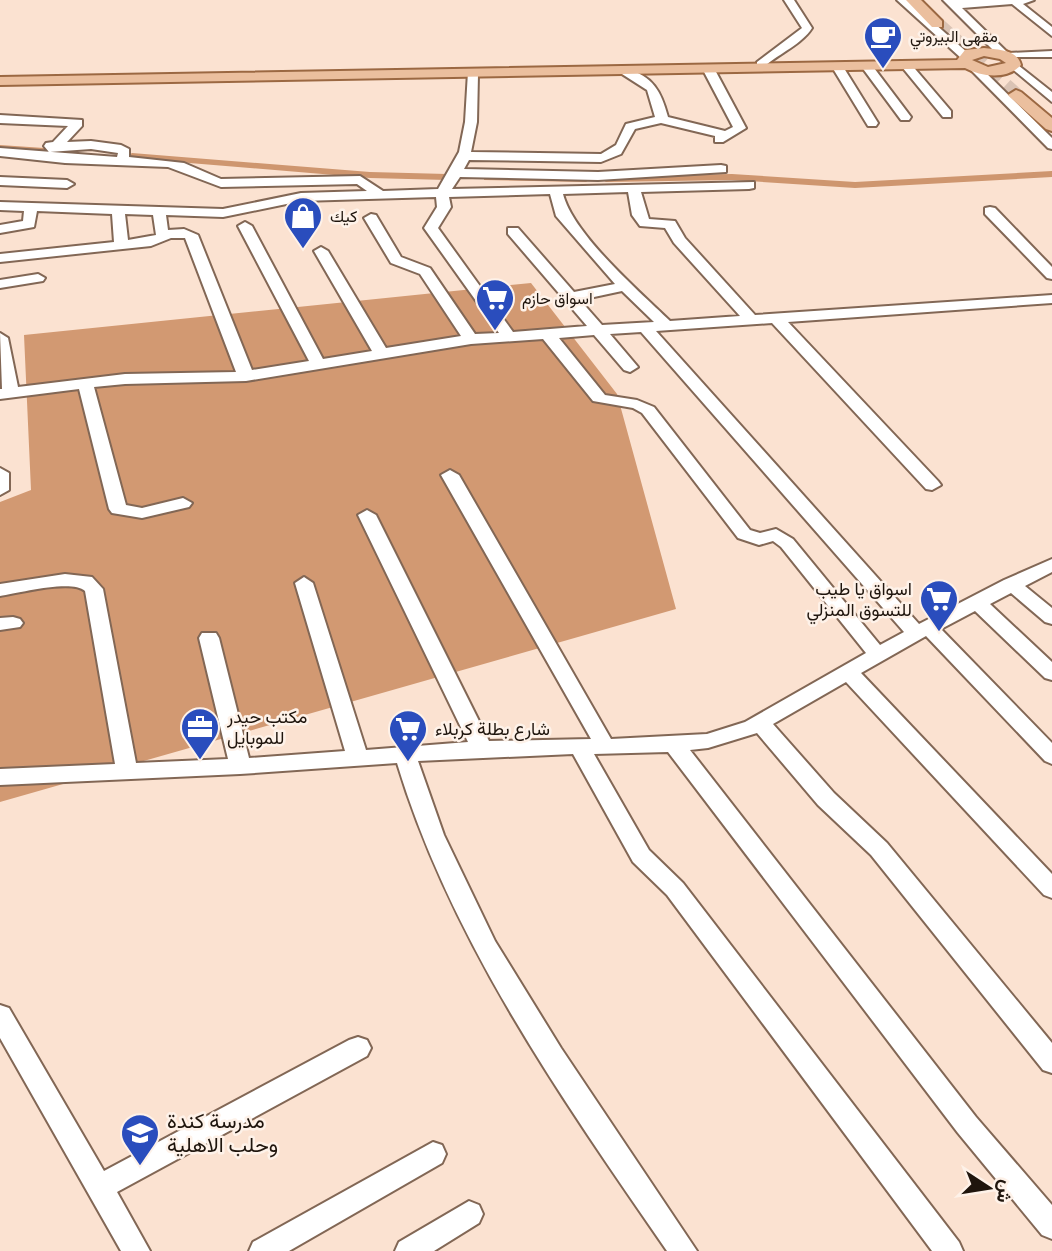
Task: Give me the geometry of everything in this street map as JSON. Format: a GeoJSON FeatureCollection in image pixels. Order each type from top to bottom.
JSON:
{"type":"FeatureCollection","features":[{"type":"Feature","properties":{"kind":"main road"},"geometry":{"type":"LineString","coordinates":[[913,0],[937,24]]}},
{"type":"Feature","properties":{"kind":"main road"},"geometry":{"type":"LineString","coordinates":[[929,0],[953,23]]}},
{"type":"Feature","properties":{"kind":"main road"},"geometry":{"type":"LineString","coordinates":[[0,75],[968,61],[995,71],[1010,59]]}},
{"type":"Feature","properties":{"kind":"main road"},"geometry":{"type":"LineString","coordinates":[[0,81],[626,72],[652,76],[709,70],[968,61]]}},
{"type":"Feature","properties":{"kind":"main road"},"geometry":{"type":"LineString","coordinates":[[1052,114],[1022,94],[1052,126]]}},
{"type":"Feature","properties":{"kind":"street"},"geometry":{"type":"LineString","coordinates":[[761,64],[778,48],[803,34],[807,28],[789,0]]}},
{"type":"Feature","properties":{"kind":"street"},"geometry":{"type":"LineString","coordinates":[[902,0],[1052,145]]}},
{"type":"Feature","properties":{"kind":"street"},"geometry":{"type":"LineString","coordinates":[[951,2],[1029,0]]}},
{"type":"Feature","properties":{"kind":"street"},"geometry":{"type":"LineString","coordinates":[[1014,1],[1050,29]]}},
{"type":"Feature","properties":{"kind":"street"},"geometry":{"type":"LineString","coordinates":[[951,2],[1052,98]]}},
{"type":"Feature","properties":{"kind":"street"},"geometry":{"type":"LineString","coordinates":[[1010,59],[1052,54]]}},
{"type":"Feature","properties":{"kind":"street"},"geometry":{"type":"LineString","coordinates":[[1010,59],[1052,60]]}},
{"type":"Feature","properties":{"kind":"street"},"geometry":{"type":"LineString","coordinates":[[906,65],[947,114]]}},
{"type":"Feature","properties":{"kind":"street"},"geometry":{"type":"LineString","coordinates":[[867,66],[905,117]]}},
{"type":"Feature","properties":{"kind":"street"},"geometry":{"type":"LineString","coordinates":[[838,67],[872,123]]}},
{"type":"Feature","properties":{"kind":"street"},"geometry":{"type":"LineString","coordinates":[[462,156],[601,158],[616,155],[624,144],[630,127],[662,119],[723,137],[740,128],[709,70]]}},
{"type":"Feature","properties":{"kind":"street"},"geometry":{"type":"LineString","coordinates":[[472,74],[473,126],[456,173],[442,193],[444,207],[431,228],[509,336]]}},
{"type":"Feature","properties":{"kind":"street"},"geometry":{"type":"LineString","coordinates":[[652,76],[662,119]]}},
{"type":"Feature","properties":{"kind":"street"},"geometry":{"type":"LineString","coordinates":[[0,119],[78,123],[57,147],[44,156]]}},
{"type":"Feature","properties":{"kind":"street"},"geometry":{"type":"LineString","coordinates":[[0,144],[57,147],[91,145],[121,149],[125,152],[121,161]]}},
{"type":"Feature","properties":{"kind":"street"},"geometry":{"type":"LineString","coordinates":[[0,152],[157,163],[203,173],[209,180],[221,183],[360,180],[379,194]]}},
{"type":"Feature","properties":{"kind":"street"},"geometry":{"type":"LineString","coordinates":[[456,173],[598,176],[722,169]]}},
{"type":"Feature","properties":{"kind":"street"},"geometry":{"type":"LineString","coordinates":[[0,181],[67,184]]}},
{"type":"Feature","properties":{"kind":"street"},"geometry":{"type":"LineString","coordinates":[[248,208],[249,181]]}},
{"type":"Feature","properties":{"kind":"street"},"geometry":{"type":"LineString","coordinates":[[0,206],[223,213],[271,201],[301,197],[749,185]]}},
{"type":"Feature","properties":{"kind":"street"},"geometry":{"type":"LineString","coordinates":[[634,189],[639,215],[645,223],[670,224],[679,240],[750,318]]}},
{"type":"Feature","properties":{"kind":"street"},"geometry":{"type":"LineString","coordinates":[[555,190],[561,213],[625,286],[665,324]]}},
{"type":"Feature","properties":{"kind":"street"},"geometry":{"type":"LineString","coordinates":[[0,229],[27,226],[30,223],[31,205]]}},
{"type":"Feature","properties":{"kind":"street"},"geometry":{"type":"LineString","coordinates":[[118,208],[120,237]]}},
{"type":"Feature","properties":{"kind":"street"},"geometry":{"type":"LineString","coordinates":[[159,210],[160,232],[166,235]]}},
{"type":"Feature","properties":{"kind":"street"},"geometry":{"type":"LineString","coordinates":[[990,211],[1052,275]]}},
{"type":"Feature","properties":{"kind":"street"},"geometry":{"type":"LineString","coordinates":[[371,218],[396,260],[425,271],[471,339]]}},
{"type":"Feature","properties":{"kind":"street"},"geometry":{"type":"LineString","coordinates":[[245,226],[319,365]]}},
{"type":"Feature","properties":{"kind":"street"},"geometry":{"type":"LineString","coordinates":[[513,230],[568,298],[630,367]]}},
{"type":"Feature","properties":{"kind":"street"},"geometry":{"type":"LineString","coordinates":[[65,237],[120,237],[151,242],[166,235],[191,235],[246,376]]}},
{"type":"Feature","properties":{"kind":"street"},"geometry":{"type":"LineString","coordinates":[[0,258],[120,237]]}},
{"type":"Feature","properties":{"kind":"street"},"geometry":{"type":"LineString","coordinates":[[320,251],[381,353]]}},
{"type":"Feature","properties":{"kind":"street"},"geometry":{"type":"LineString","coordinates":[[0,284],[38,278]]}},
{"type":"Feature","properties":{"kind":"street"},"geometry":{"type":"LineString","coordinates":[[568,298],[625,286]]}},
{"type":"Feature","properties":{"kind":"street"},"geometry":{"type":"LineString","coordinates":[[0,338],[6,393],[85,383],[246,376],[471,339],[1052,299]]}},
{"type":"Feature","properties":{"kind":"street"},"geometry":{"type":"LineString","coordinates":[[775,317],[932,485]]}},
{"type":"Feature","properties":{"kind":"street"},"geometry":{"type":"LineString","coordinates":[[645,326],[922,630],[1052,756]]}},
{"type":"Feature","properties":{"kind":"street"},"geometry":{"type":"LineString","coordinates":[[547,333],[599,398],[610,403],[636,404],[648,410],[744,534],[760,538],[776,535],[787,543],[877,655]]}},
{"type":"Feature","properties":{"kind":"street"},"geometry":{"type":"LineString","coordinates":[[85,383],[118,509],[142,513],[183,503]]}},
{"type":"Feature","properties":{"kind":"street"},"geometry":{"type":"LineString","coordinates":[[0,473],[0,489]]}},
{"type":"Feature","properties":{"kind":"street"},"geometry":{"type":"LineString","coordinates":[[450,475],[605,746]]}},
{"type":"Feature","properties":{"kind":"street"},"geometry":{"type":"LineString","coordinates":[[367,515],[482,750]]}},
{"type":"Feature","properties":{"kind":"street"},"geometry":{"type":"LineString","coordinates":[[0,777],[127,769],[240,766],[482,750],[708,741],[760,722],[922,630],[1052,565]]}},
{"type":"Feature","properties":{"kind":"street"},"geometry":{"type":"LineString","coordinates":[[0,590],[65,580],[85,581],[94,589],[127,769]]}},
{"type":"Feature","properties":{"kind":"street"},"geometry":{"type":"LineString","coordinates":[[304,583],[358,758]]}},
{"type":"Feature","properties":{"kind":"street"},"geometry":{"type":"LineString","coordinates":[[1011,584],[1052,618]]}},
{"type":"Feature","properties":{"kind":"street"},"geometry":{"type":"LineString","coordinates":[[977,602],[1052,673]]}},
{"type":"Feature","properties":{"kind":"street"},"geometry":{"type":"LineString","coordinates":[[209,638],[240,766]]}},
{"type":"Feature","properties":{"kind":"street"},"geometry":{"type":"LineString","coordinates":[[848,671],[1052,888]]}},
{"type":"Feature","properties":{"kind":"street"},"geometry":{"type":"LineString","coordinates":[[760,722],[826,799],[879,849],[1052,1062]]}},
{"type":"Feature","properties":{"kind":"street"},"geometry":{"type":"LineString","coordinates":[[673,743],[958,1114],[1052,1226]]}},
{"type":"Feature","properties":{"kind":"street"},"geometry":{"type":"LineString","coordinates":[[579,746],[641,856],[675,889],[949,1251]]}},
{"type":"Feature","properties":{"kind":"street"},"geometry":{"type":"LineString","coordinates":[[405,754],[435,844],[478,935],[516,1000],[614,1153],[683,1251]]}},
{"type":"Feature","properties":{"kind":"street"},"geometry":{"type":"LineString","coordinates":[[0,1014],[136,1251]]}},
{"type":"Feature","properties":{"kind":"street"},"geometry":{"type":"LineString","coordinates":[[100,1187],[358,1048]]}},
{"type":"Feature","properties":{"kind":"street"},"geometry":{"type":"LineString","coordinates":[[263,1251],[433,1154]]}},
{"type":"Feature","properties":{"kind":"street"},"geometry":{"type":"LineString","coordinates":[[408,1251],[468,1214]]}},
{"type":"Feature","properties":{"kind":"shaded area"},"geometry":{"type":"Polygon","coordinates":[[[531,283],[617,394],[676,609],[0,802],[0,502],[31,490],[24,335],[531,283]]]}},
{"type":"Feature","properties":{"kind":"waterway"},"geometry":{"type":"LineString","coordinates":[[0,148],[44,151]]}},
{"type":"Feature","properties":{"kind":"waterway"},"geometry":{"type":"LineString","coordinates":[[132,156],[370,175],[447,177]]}},
{"type":"Feature","properties":{"kind":"waterway"},"geometry":{"type":"LineString","coordinates":[[606,179],[732,177],[855,185],[1052,174]]}},
{"type":"Feature","properties":{"kind":"waterway"},"geometry":{"type":"LineString","coordinates":[[487,178],[586,179]]}},
{"type":"Feature","properties":{"kind":"tunnel"},"geometry":{"type":"LineString","coordinates":[[937,24],[1016,95]]}},
{"type":"Feature","properties":{"kind":"place","name":"مقهى البيروتي"},"geometry":{"type":"Point","coordinates":[883,70]}},
{"type":"Feature","properties":{"kind":"place","name":"كيك"},"geometry":{"type":"Point","coordinates":[303,250]}},
{"type":"Feature","properties":{"kind":"place","name":"اسواق حازم"},"geometry":{"type":"Point","coordinates":[495,332]}},
{"type":"Feature","properties":{"kind":"place","name":"اسواق يا طيب للتسوق المنزلي"},"geometry":{"type":"Point","coordinates":[939,633]}},
{"type":"Feature","properties":{"kind":"place","name":"مكتب حيدر للموبايل"},"geometry":{"type":"Point","coordinates":[200,761]}},
{"type":"Feature","properties":{"kind":"place","name":"شارع بطلة كربلاء"},"geometry":{"type":"Point","coordinates":[408,763]}},
{"type":"Feature","properties":{"kind":"place","name":"مدرسة كندة وحلب الاهلية"},"geometry":{"type":"Point","coordinates":[140,1167]}}]}
